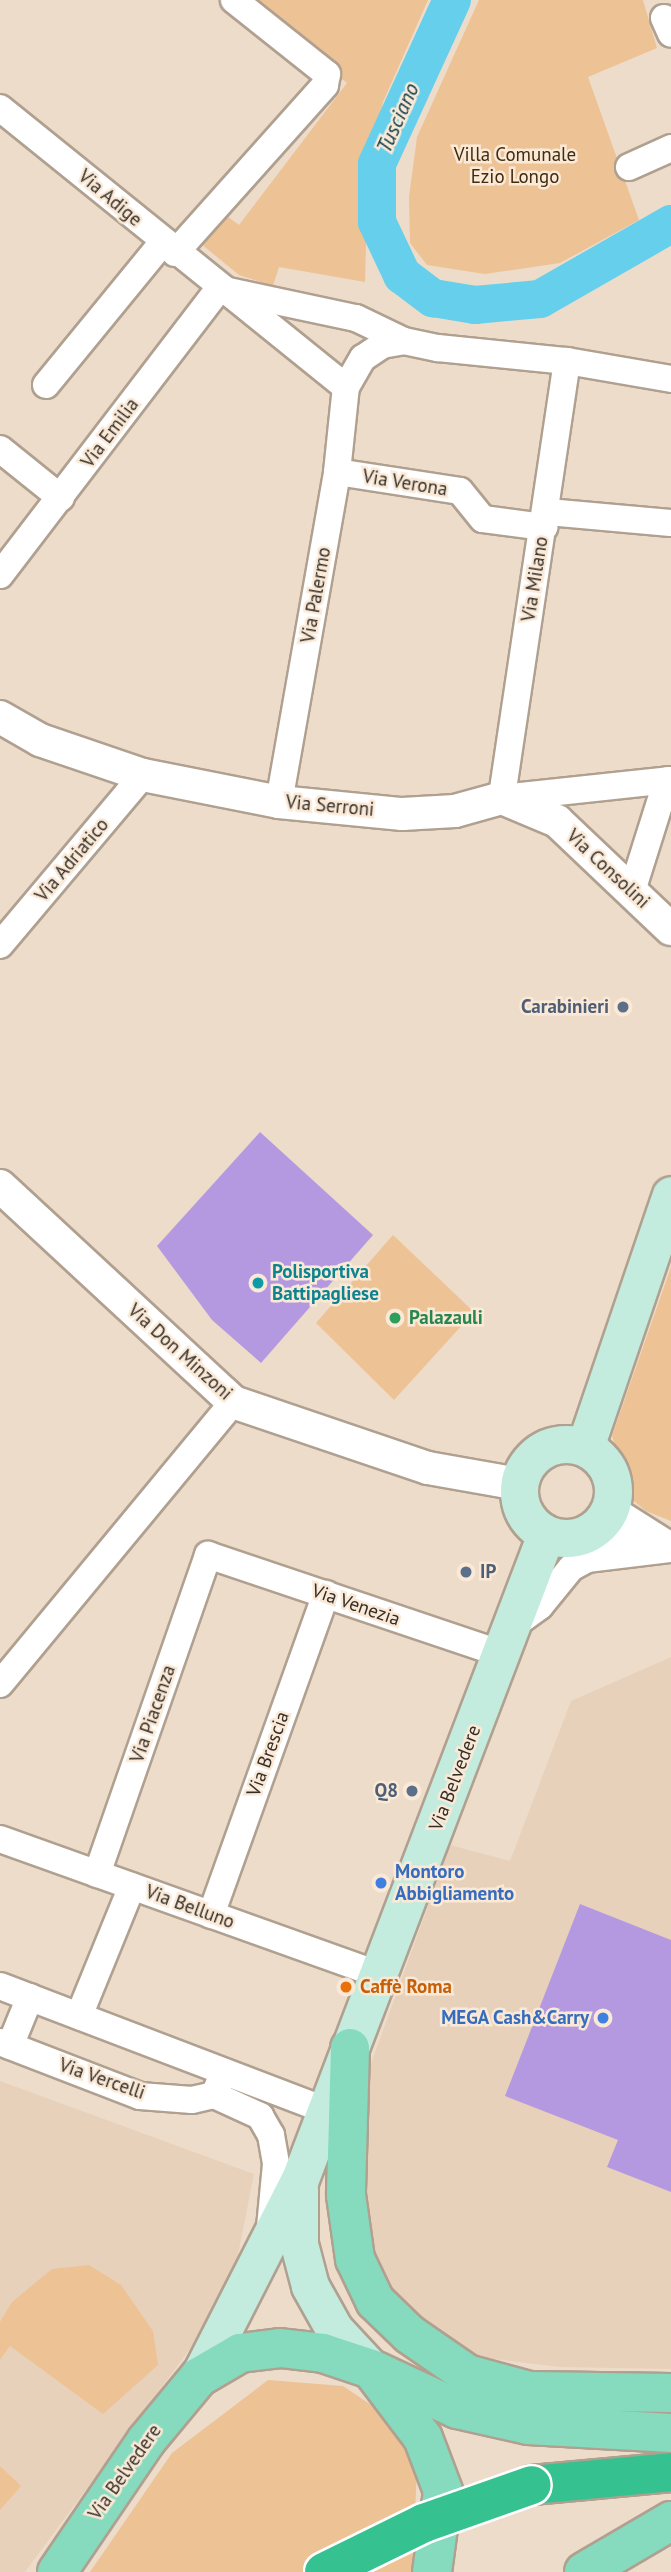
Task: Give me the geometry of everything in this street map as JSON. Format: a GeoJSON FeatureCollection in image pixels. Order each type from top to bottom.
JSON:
{"type":"FeatureCollection","features":[{"type":"Feature","properties":{"kind":"highway"},"geometry":{"type":"LineString","coordinates":[[324,2572],[424,2523],[532,2485],[671,2472]]}},
{"type":"Feature","properties":{"kind":"main road"},"geometry":{"type":"LineString","coordinates":[[585,1447],[671,1195]]}},
{"type":"Feature","properties":{"kind":"main road"},"geometry":{"type":"LineString","coordinates":[[557,1444],[585,1447],[609,1471],[599,1521],[559,1538],[546,1534],[524,1513],[519,1484],[524,1470],[544,1449],[557,1444]]}},
{"type":"Feature","properties":{"kind":"main road","name":"Via Belvedere"},"geometry":{"type":"LineString","coordinates":[[57,2572],[146,2441],[199,2377],[300,2179],[509,1640],[546,1534]]}},
{"type":"Feature","properties":{"kind":"main road"},"geometry":{"type":"LineString","coordinates":[[350,2048],[346,2195],[355,2259],[375,2301],[410,2334],[467,2374],[529,2391],[671,2393]]}},
{"type":"Feature","properties":{"kind":"main road","name":"Via Belvedere"},"geometry":{"type":"LineString","coordinates":[[300,2179],[299,2244],[310,2286],[334,2329],[371,2369],[423,2438],[443,2491],[432,2572]]}},
{"type":"Feature","properties":{"kind":"main road","name":"Via Belvedere"},"geometry":{"type":"LineString","coordinates":[[199,2377],[240,2353],[280,2348],[323,2353],[371,2369]]}},
{"type":"Feature","properties":{"kind":"main road"},"geometry":{"type":"LineString","coordinates":[[371,2369],[457,2409],[528,2425],[671,2432]]}},
{"type":"Feature","properties":{"kind":"main road"},"geometry":{"type":"LineString","coordinates":[[584,2572],[671,2521]]}},
{"type":"Feature","properties":{"kind":"street"},"geometry":{"type":"LineString","coordinates":[[46,384],[169,247],[325,85],[327,74],[234,0]]}},
{"type":"Feature","properties":{"kind":"street","name":"Via Adige"},"geometry":{"type":"LineString","coordinates":[[0,108],[219,289],[346,387],[363,358],[382,345],[404,341],[566,361],[671,379]]}},
{"type":"Feature","properties":{"kind":"street"},"geometry":{"type":"LineString","coordinates":[[629,167],[671,148]]}},
{"type":"Feature","properties":{"kind":"street","name":"Via Adige"},"geometry":{"type":"LineString","coordinates":[[219,289],[356,318],[404,341]]}},
{"type":"Feature","properties":{"kind":"street","name":"Via Emilia"},"geometry":{"type":"LineString","coordinates":[[0,575],[219,289]]}},
{"type":"Feature","properties":{"kind":"street","name":"Via Milano"},"geometry":{"type":"LineString","coordinates":[[502,798],[544,526],[566,361]]}},
{"type":"Feature","properties":{"kind":"street","name":"Via Palermo"},"geometry":{"type":"LineString","coordinates":[[279,802],[337,472],[346,387]]}},
{"type":"Feature","properties":{"kind":"street"},"geometry":{"type":"LineString","coordinates":[[0,449],[61,498]]}},
{"type":"Feature","properties":{"kind":"street","name":"Via Verona"},"geometry":{"type":"LineString","coordinates":[[337,472],[460,491],[483,519],[544,526],[671,523]]}},
{"type":"Feature","properties":{"kind":"street","name":"Via Serroni"},"geometry":{"type":"LineString","coordinates":[[0,717],[40,740],[144,775],[279,802],[402,814],[455,811],[502,798],[669,780]]}},
{"type":"Feature","properties":{"kind":"street","name":"Via Adriatico"},"geometry":{"type":"LineString","coordinates":[[0,945],[144,775]]}},
{"type":"Feature","properties":{"kind":"street"},"geometry":{"type":"LineString","coordinates":[[632,891],[669,780]]}},
{"type":"Feature","properties":{"kind":"street","name":"Via Consolini"},"geometry":{"type":"LineString","coordinates":[[502,798],[557,821],[671,929]]}},
{"type":"Feature","properties":{"kind":"street","name":"Via Don Minzoni"},"geometry":{"type":"LineString","coordinates":[[0,1186],[233,1402],[428,1468],[519,1484]]}},
{"type":"Feature","properties":{"kind":"street"},"geometry":{"type":"LineString","coordinates":[[0,1684],[233,1402]]}},
{"type":"Feature","properties":{"kind":"street"},"geometry":{"type":"LineString","coordinates":[[599,1521],[666,1545]]}},
{"type":"Feature","properties":{"kind":"street"},"geometry":{"type":"LineString","coordinates":[[599,1521],[666,1545]]}},
{"type":"Feature","properties":{"kind":"street"},"geometry":{"type":"LineString","coordinates":[[509,1640],[570,1568],[587,1559],[666,1545]]}},
{"type":"Feature","properties":{"kind":"street","name":"Via Venezia"},"geometry":{"type":"LineString","coordinates":[[208,1555],[326,1594],[509,1640]]}},
{"type":"Feature","properties":{"kind":"street","name":"Via Piacenza"},"geometry":{"type":"LineString","coordinates":[[97,1874],[208,1555]]}},
{"type":"Feature","properties":{"kind":"street","name":"Via Brescia"},"geometry":{"type":"LineString","coordinates":[[211,1914],[326,1594]]}},
{"type":"Feature","properties":{"kind":"street","name":"Via Belluno"},"geometry":{"type":"LineString","coordinates":[[0,1839],[379,1975]]}},
{"type":"Feature","properties":{"kind":"street"},"geometry":{"type":"LineString","coordinates":[[79,2016],[132,1886]]}},
{"type":"Feature","properties":{"kind":"street","name":"Via Vercelli"},"geometry":{"type":"LineString","coordinates":[[0,1986],[79,2016],[219,2084],[325,2110]]}},
{"type":"Feature","properties":{"kind":"street","name":"Via Vercelli"},"geometry":{"type":"LineString","coordinates":[[30,1997],[5,2044],[140,2096],[192,2100],[219,2084]]}},
{"type":"Feature","properties":{"kind":"street"},"geometry":{"type":"LineString","coordinates":[[219,2084],[260,2116],[271,2135],[276,2164],[269,2239]]}},
{"type":"Feature","properties":{"kind":"shaded area"},"geometry":{"type":"Polygon","coordinates":[[[671,1657],[671,2369],[559,2367],[462,2355],[412,2324],[373,2265],[360,2161],[368,2072],[450,1845],[510,1861],[571,1701],[671,1657]]]}},
{"type":"Feature","properties":{"kind":"shaded area"},"geometry":{"type":"Polygon","coordinates":[[[0,2081],[254,2174],[237,2260],[209,2323],[25,2572],[0,2572],[0,2081]]]}},
{"type":"Feature","properties":{"kind":"green space"},"geometry":{"type":"Polygon","coordinates":[[[245,0],[428,0],[383,102],[368,169],[365,282],[279,267],[273,286],[239,275],[200,243],[223,213],[239,225],[347,83],[245,0]]]}},
{"type":"Feature","properties":{"kind":"green space","name":"Villa Comunale Ezio Longo"},"geometry":{"type":"Polygon","coordinates":[[[479,0],[643,0],[657,48],[588,77],[639,220],[560,263],[485,274],[427,265],[410,243],[409,197],[417,137],[479,0]]]}},
{"type":"Feature","properties":{"kind":"green space","name":"Palazauli"},"geometry":{"type":"Polygon","coordinates":[[[393,1235],[474,1312],[394,1400],[316,1323],[393,1235]]]}},
{"type":"Feature","properties":{"kind":"green space"},"geometry":{"type":"Polygon","coordinates":[[[671,1267],[671,1521],[646,1511],[628,1496],[628,1463],[620,1460],[612,1436],[671,1267]]]}},
{"type":"Feature","properties":{"kind":"green space"},"geometry":{"type":"Polygon","coordinates":[[[89,2265],[121,2285],[153,2331],[158,2365],[103,2414],[10,2346],[0,2360],[0,2322],[12,2302],[52,2269],[89,2265]]]}},
{"type":"Feature","properties":{"kind":"green space"},"geometry":{"type":"Polygon","coordinates":[[[268,2380],[343,2386],[389,2417],[417,2471],[412,2572],[90,2572],[172,2453],[268,2380]]]}},
{"type":"Feature","properties":{"kind":"green space"},"geometry":{"type":"Polygon","coordinates":[[[0,2466],[21,2486],[0,2510],[0,2466]]]}},
{"type":"Feature","properties":{"kind":"building","name":"Polisportiva Battipagliese"},"geometry":{"type":"Polygon","coordinates":[[[260,1132],[373,1235],[261,1363],[212,1320],[157,1246],[260,1132]]]}},
{"type":"Feature","properties":{"kind":"building","name":"MEGA Cash&Carry"},"geometry":{"type":"Polygon","coordinates":[[[580,1904],[671,1940],[671,2192],[607,2167],[618,2140],[505,2096],[580,1904]]]}},
{"type":"Feature","properties":{"kind":"waterway","name":"Tusciano"},"geometry":{"type":"LineString","coordinates":[[452,0],[377,164],[377,222],[402,275],[433,298],[475,305],[540,299],[671,224]]}},
{"type":"Feature","properties":{"kind":"place","name":"Carabinieri"},"geometry":{"type":"Point","coordinates":[623,1007]}},
{"type":"Feature","properties":{"kind":"place","name":"Polisportiva Battipagliese"},"geometry":{"type":"Point","coordinates":[258,1283]}},
{"type":"Feature","properties":{"kind":"place","name":"Palazauli"},"geometry":{"type":"Point","coordinates":[395,1318]}},
{"type":"Feature","properties":{"kind":"place","name":"IP"},"geometry":{"type":"Point","coordinates":[466,1572]}},
{"type":"Feature","properties":{"kind":"place","name":"Q8"},"geometry":{"type":"Point","coordinates":[412,1791]}},
{"type":"Feature","properties":{"kind":"place","name":"Montoro Abbigliamento"},"geometry":{"type":"Point","coordinates":[381,1883]}},
{"type":"Feature","properties":{"kind":"place","name":"Caffè Roma"},"geometry":{"type":"Point","coordinates":[346,1987]}},
{"type":"Feature","properties":{"kind":"place","name":"MEGA Cash&Carry"},"geometry":{"type":"Point","coordinates":[603,2018]}}]}
